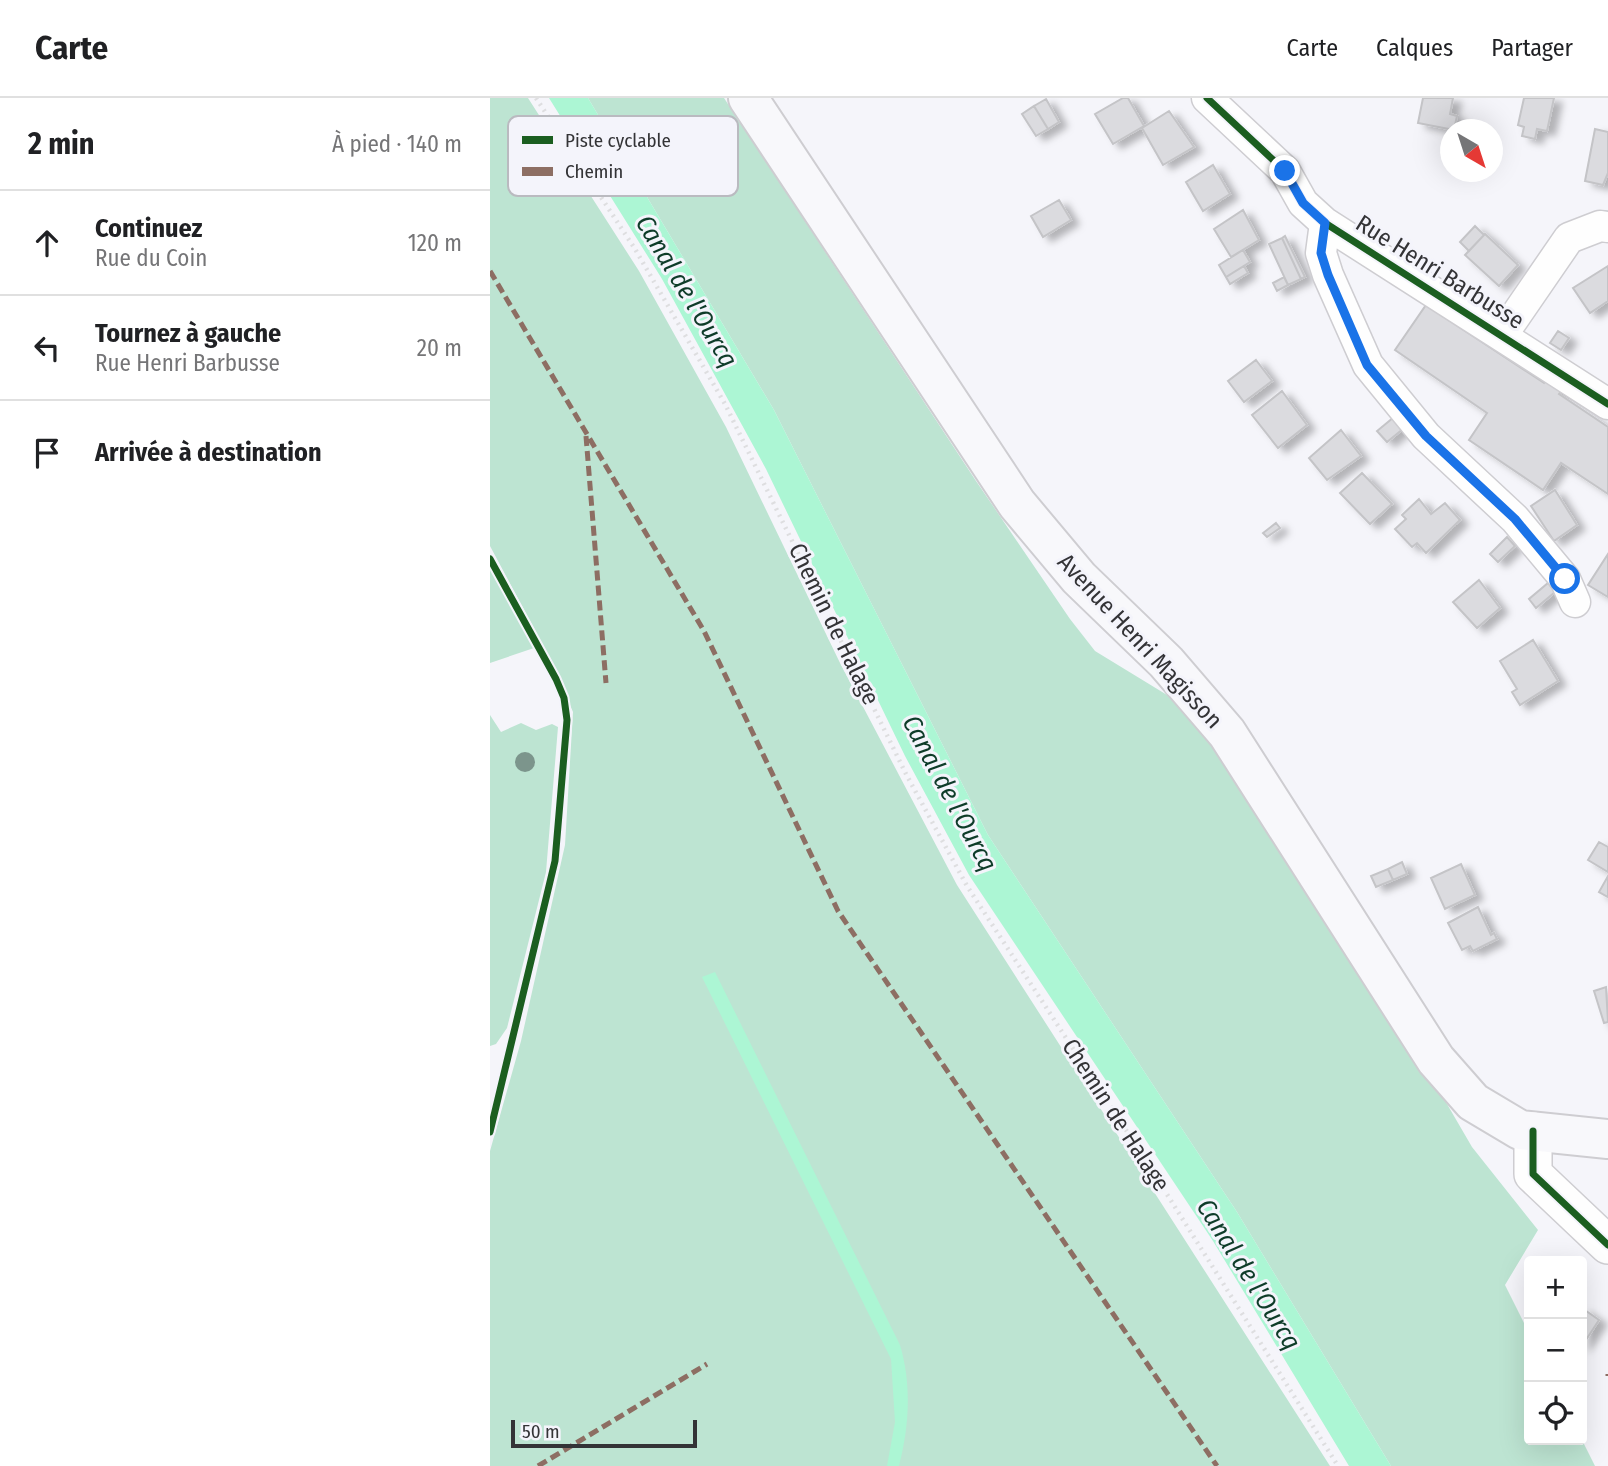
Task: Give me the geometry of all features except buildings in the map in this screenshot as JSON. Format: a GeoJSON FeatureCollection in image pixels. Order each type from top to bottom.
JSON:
{"type":"FeatureCollection","features":[{"type":"Feature","properties":{"kind":"main road","name":"Avenue Henri Magisson"},"geometry":{"type":"LineString","coordinates":[[748,98],[1017,504],[1079,578],[1166,662],[1227,733],[1436,1060],[1473,1102],[1520,1130],[1608,1139]]}},
{"type":"Feature","properties":{"kind":"street","name":"Rue Henri Barbusse"},"geometry":{"type":"LineString","coordinates":[[1207,98],[1285,171],[1303,203],[1325,223],[1503,334],[1608,404]]}},
{"type":"Feature","properties":{"kind":"street"},"geometry":{"type":"LineString","coordinates":[[1325,223],[1321,253],[1367,365],[1426,436],[1515,519],[1565,579],[1575,602]]}},
{"type":"Feature","properties":{"kind":"street"},"geometry":{"type":"LineString","coordinates":[[1503,334],[1569,238],[1600,226],[1608,227]]}},
{"type":"Feature","properties":{"kind":"street"},"geometry":{"type":"LineString","coordinates":[[1533,1131],[1533,1174],[1608,1245]]}},
{"type":"Feature","properties":{"kind":"shaded area"},"geometry":{"type":"Polygon","coordinates":[[[490,98],[528,98],[540,116],[508,116],[508,196],[591,196],[639,271],[726,427],[841,665],[957,885],[1330,1466],[490,1466],[490,1151],[521,1041],[565,845],[573,712],[551,660],[490,546],[490,98]]]}},
{"type":"Feature","properties":{"kind":"shaded area"},"geometry":{"type":"Polygon","coordinates":[[[588,98],[724,98],[736,116],[599,116],[588,98]]]}},
{"type":"Feature","properties":{"kind":"shaded area"},"geometry":{"type":"Polygon","coordinates":[[[738,119],[1070,619],[1095,651],[1190,709],[1383,994],[1472,1147],[1538,1230],[1505,1285],[1524,1323],[1524,1445],[1584,1445],[1595,1466],[1391,1466],[1237,1212],[988,835],[774,410],[646,196],[738,196],[738,119]]]}},
{"type":"Feature","properties":{"kind":"shaded area"},"geometry":{"type":"Polygon","coordinates":[[[490,566],[534,648],[490,663],[490,566]]]}},
{"type":"Feature","properties":{"kind":"shaded area"},"geometry":{"type":"Polygon","coordinates":[[[490,715],[501,732],[521,723],[536,730],[552,724],[558,727],[546,872],[507,1028],[496,1044],[490,1046],[490,715]]]}},
{"type":"Feature","properties":{"kind":"water"},"geometry":{"type":"Polygon","coordinates":[[[549,98],[588,98],[599,116],[560,116],[549,98]]]}},
{"type":"Feature","properties":{"kind":"water","name":"Canal de l'Ourcq"},"geometry":{"type":"Polygon","coordinates":[[[610,196],[646,196],[774,410],[988,835],[1237,1212],[1391,1466],[1349,1466],[1213,1241],[969,875],[905,756],[766,469],[662,279],[610,196]]]}},
{"type":"Feature","properties":{"kind":"water"},"geometry":{"type":"Polygon","coordinates":[[[715,972],[900,1345],[908,1406],[899,1466],[887,1466],[895,1422],[891,1359],[702,977],[715,972]]]}},
{"type":"Feature","properties":{"kind":"marked path"},"geometry":{"type":"LineString","coordinates":[[490,271],[704,631],[838,911],[1217,1466]]}},
{"type":"Feature","properties":{"kind":"marked path"},"geometry":{"type":"LineString","coordinates":[[586,436],[606,683]]}},
{"type":"Feature","properties":{"kind":"marked path"},"geometry":{"type":"LineString","coordinates":[[538,1466],[707,1364]]}},
{"type":"Feature","properties":{"kind":"cycle path"},"geometry":{"type":"LineString","coordinates":[[1207,98],[1285,171],[1303,203],[1325,223],[1608,404]]}},
{"type":"Feature","properties":{"kind":"cycle path"},"geometry":{"type":"LineString","coordinates":[[490,559],[556,679],[564,698],[567,720],[555,861],[490,1132]]}},
{"type":"Feature","properties":{"kind":"cycle path"},"geometry":{"type":"LineString","coordinates":[[1533,1131],[1533,1174],[1608,1245]]}},
{"type":"Feature","properties":{"kind":"route"},"geometry":{"type":"LineString","coordinates":[[1285,171],[1303,203],[1325,223],[1321,253],[1367,365],[1426,436],[1515,519],[1565,579]]}}]}
